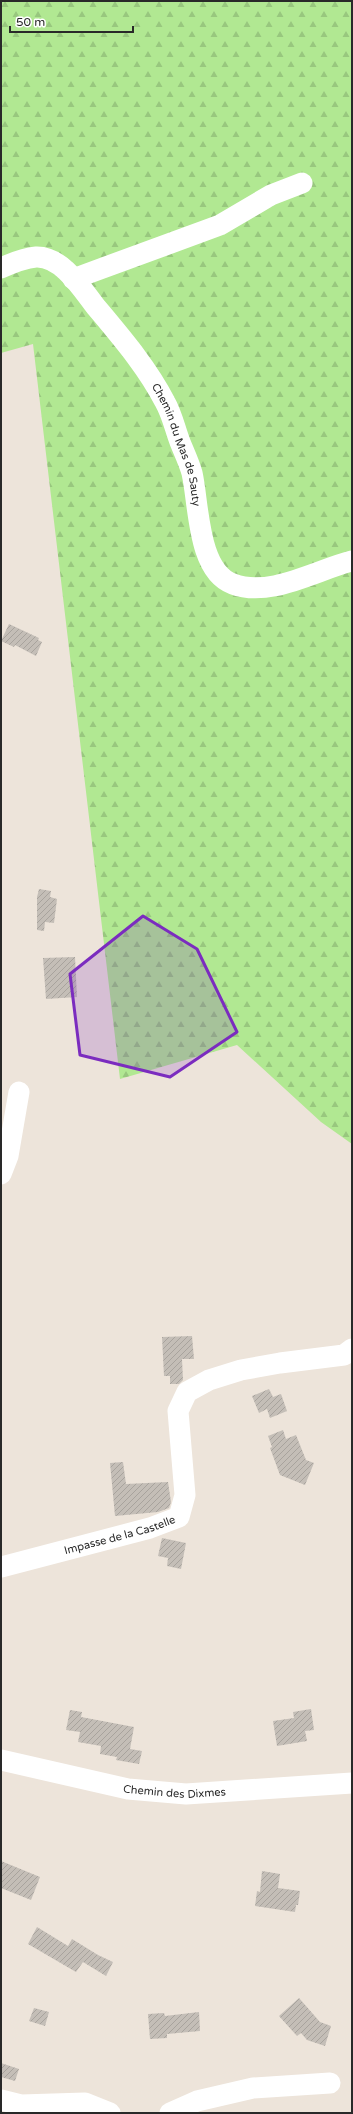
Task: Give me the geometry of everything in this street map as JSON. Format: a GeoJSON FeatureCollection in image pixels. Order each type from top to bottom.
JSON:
{"type":"FeatureCollection","features":[{"type":"Feature","properties":{"kind":"street"},"geometry":{"type":"LineString","coordinates":[[73,279],[220,225],[271,195],[302,183]]}},
{"type":"Feature","properties":{"kind":"street","name":"Chemin du Mas de Sauty"},"geometry":{"type":"LineString","coordinates":[[1,268],[15,262],[36,257],[53,260],[73,279],[138,358],[166,402],[192,472],[201,534],[213,569],[232,584],[257,587],[288,584],[334,566],[352,562]]}},
{"type":"Feature","properties":{"kind":"street"},"geometry":{"type":"LineString","coordinates":[[1,1174],[8,1156],[19,1092]]}},
{"type":"Feature","properties":{"kind":"street","name":"Impasse de la Castelle"},"geometry":{"type":"LineString","coordinates":[[1,1567],[150,1528],[178,1517],[184,1495],[178,1411],[187,1392],[209,1380],[241,1370],[280,1363],[344,1355],[352,1349]]}},
{"type":"Feature","properties":{"kind":"street","name":"Chemin des Dixmes"},"geometry":{"type":"LineString","coordinates":[[1,1760],[128,1789],[186,1794],[352,1783]]}},
{"type":"Feature","properties":{"kind":"street"},"geometry":{"type":"LineString","coordinates":[[170,2113],[197,2101],[252,2088],[330,2082]]}},
{"type":"Feature","properties":{"kind":"street"},"geometry":{"type":"LineString","coordinates":[[1,2100],[21,2105],[85,2103],[110,2113]]}},
{"type":"Feature","properties":{"kind":"highlighted area"},"geometry":{"type":"Polygon","coordinates":[[[143,916],[197,949],[237,1032],[170,1077],[80,1055],[70,974],[143,916]]]}},
{"type":"Feature","properties":{"kind":"green space"},"geometry":{"type":"Polygon","coordinates":[[[1,1],[352,1],[352,1144],[321,1122],[237,1045],[120,1079],[33,344],[1,353],[1,1]]]}},
{"type":"Feature","properties":{"kind":"building"},"geometry":{"type":"Polygon","coordinates":[[[9,624],[39,638],[38,640],[42,642],[36,656],[15,645],[14,647],[1,641],[9,624]]]}},
{"type":"Feature","properties":{"kind":"building"},"geometry":{"type":"Polygon","coordinates":[[[39,889],[51,891],[50,897],[57,899],[54,923],[45,922],[44,931],[37,930],[37,897],[39,889]]]}},
{"type":"Feature","properties":{"kind":"building"},"geometry":{"type":"Polygon","coordinates":[[[75,957],[77,997],[46,999],[43,958],[75,957]]]}},
{"type":"Feature","properties":{"kind":"building"},"geometry":{"type":"Polygon","coordinates":[[[192,1336],[194,1359],[182,1359],[183,1380],[179,1384],[170,1384],[170,1376],[164,1376],[162,1337],[192,1336]]]}},
{"type":"Feature","properties":{"kind":"building"},"geometry":{"type":"Polygon","coordinates":[[[269,1389],[273,1397],[281,1394],[287,1411],[270,1418],[267,1409],[259,1413],[252,1396],[269,1389]]]}},
{"type":"Feature","properties":{"kind":"building"},"geometry":{"type":"Polygon","coordinates":[[[283,1430],[286,1439],[296,1435],[306,1460],[314,1463],[305,1485],[280,1475],[270,1448],[272,1447],[268,1436],[283,1430]]]}},
{"type":"Feature","properties":{"kind":"building"},"geometry":{"type":"Polygon","coordinates":[[[123,1462],[126,1484],[168,1482],[171,1502],[169,1508],[158,1512],[115,1516],[110,1463],[123,1462]]]}},
{"type":"Feature","properties":{"kind":"building"},"geometry":{"type":"Polygon","coordinates":[[[162,1538],[186,1543],[181,1569],[167,1566],[168,1558],[158,1556],[162,1538]]]}},
{"type":"Feature","properties":{"kind":"building"},"geometry":{"type":"Polygon","coordinates":[[[311,1709],[314,1730],[305,1731],[307,1741],[277,1746],[273,1721],[294,1718],[293,1712],[311,1709]]]}},
{"type":"Feature","properties":{"kind":"building"},"geometry":{"type":"Polygon","coordinates":[[[70,1710],[82,1712],[81,1717],[134,1727],[130,1749],[142,1751],[139,1764],[116,1760],[117,1757],[100,1754],[101,1746],[78,1742],[80,1732],[66,1730],[70,1710]]]}},
{"type":"Feature","properties":{"kind":"building"},"geometry":{"type":"Polygon","coordinates":[[[1,1861],[40,1877],[31,1900],[1,1888],[1,1861]]]}},
{"type":"Feature","properties":{"kind":"building"},"geometry":{"type":"Polygon","coordinates":[[[262,1871],[280,1874],[278,1888],[300,1891],[298,1905],[296,1905],[295,1912],[255,1906],[257,1891],[260,1892],[262,1871]]]}},
{"type":"Feature","properties":{"kind":"building"},"geometry":{"type":"Polygon","coordinates":[[[37,1927],[68,1946],[72,1939],[98,1955],[113,1962],[106,1976],[83,1962],[76,1972],[28,1944],[37,1927]]]}},
{"type":"Feature","properties":{"kind":"building"},"geometry":{"type":"Polygon","coordinates":[[[299,1998],[320,2022],[331,2026],[325,2046],[307,2040],[301,2033],[297,2036],[279,2016],[299,1998]]]}},
{"type":"Feature","properties":{"kind":"building"},"geometry":{"type":"Polygon","coordinates":[[[34,2008],[49,2012],[45,2026],[29,2021],[34,2008]]]}},
{"type":"Feature","properties":{"kind":"building"},"geometry":{"type":"Polygon","coordinates":[[[199,2012],[200,2031],[167,2034],[167,2038],[150,2039],[148,2014],[164,2013],[165,2016],[199,2012]]]}},
{"type":"Feature","properties":{"kind":"building"},"geometry":{"type":"Polygon","coordinates":[[[1,2063],[19,2069],[15,2081],[1,2077],[1,2063]]]}}]}
